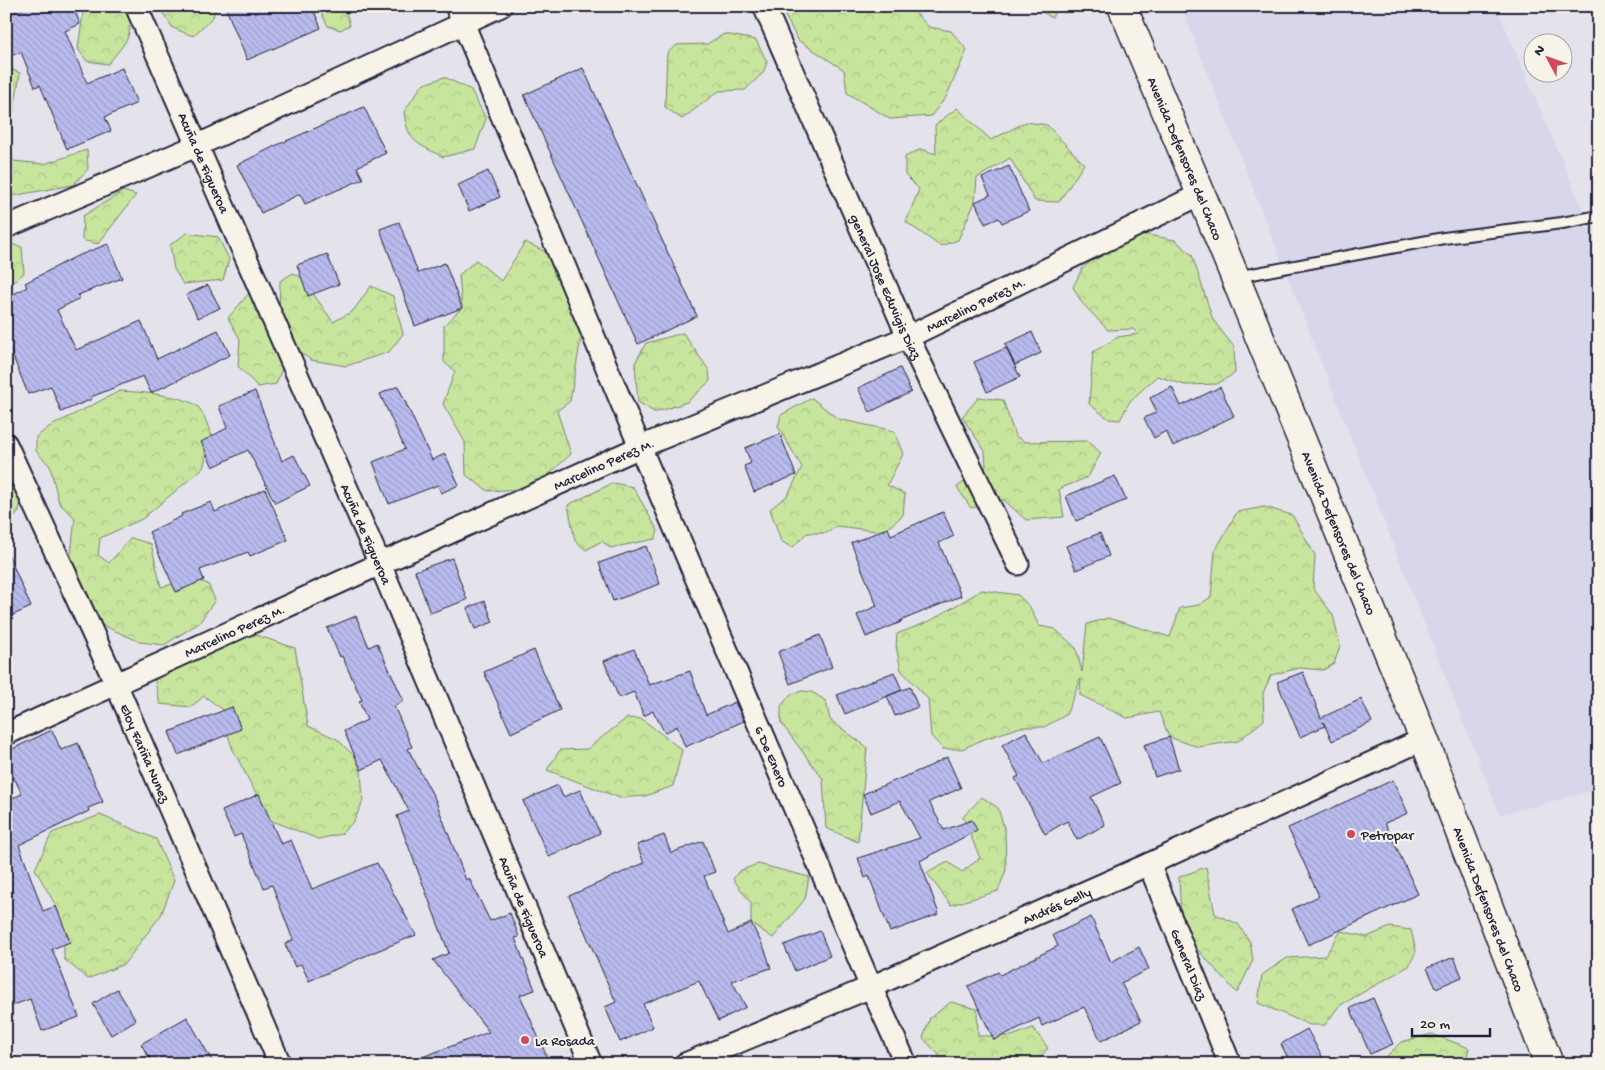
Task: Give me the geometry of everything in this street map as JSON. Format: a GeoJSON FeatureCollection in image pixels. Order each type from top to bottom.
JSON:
{"type":"FeatureCollection","features":[{"type":"Feature","properties":{"kind":"main road","name":"Avenida Defensores del Chaco"},"geometry":{"type":"LineString","coordinates":[[1122,6],[1201,194],[1424,740],[1549,1064]]}},
{"type":"Feature","properties":{"kind":"street","name":"Acuña de Figueroa"},"geometry":{"type":"LineString","coordinates":[[136,6],[380,564],[592,1064]]}},
{"type":"Feature","properties":{"kind":"street"},"geometry":{"type":"LineString","coordinates":[[6,227],[196,146],[459,15],[501,6]]}},
{"type":"Feature","properties":{"kind":"street","name":"general Jose Eduvigis Diaz"},"geometry":{"type":"LineString","coordinates":[[764,6],[908,337],[1018,564]]}},
{"type":"Feature","properties":{"kind":"street","name":"6 De Enero"},"geometry":{"type":"LineString","coordinates":[[459,15],[640,447],[871,987],[906,1064]]}},
{"type":"Feature","properties":{"kind":"street","name":"Marcelino Perez M."},"geometry":{"type":"LineString","coordinates":[[6,734],[640,447],[908,337],[1201,194]]}},
{"type":"Feature","properties":{"kind":"street","name":"Eloy Fariña Nunez"},"geometry":{"type":"LineString","coordinates":[[6,444],[116,684],[280,1064]]}},
{"type":"Feature","properties":{"kind":"street","name":"Andrés Gelly"},"geometry":{"type":"LineString","coordinates":[[685,1064],[871,987],[1424,740]]}},
{"type":"Feature","properties":{"kind":"street","name":"General Diaz"},"geometry":{"type":"LineString","coordinates":[[1149,864],[1230,1064]]}},
{"type":"Feature","properties":{"kind":"lane"},"geometry":{"type":"LineString","coordinates":[[1235,278],[1444,238],[1562,223],[1599,216]]}},
{"type":"Feature","properties":{"kind":"shaded area"},"geometry":{"type":"Polygon","coordinates":[[[1181,6],[1496,6],[1522,67],[1522,82],[1528,82],[1599,247],[1599,789],[1500,815],[1181,6]]]}},
{"type":"Feature","properties":{"kind":"green space"},"geometry":{"type":"Polygon","coordinates":[[[84,6],[130,6],[130,25],[127,38],[108,64],[87,61],[78,49],[84,6]]]}},
{"type":"Feature","properties":{"kind":"green space"},"geometry":{"type":"Polygon","coordinates":[[[158,6],[216,7],[213,17],[193,36],[173,28],[158,6]]]}},
{"type":"Feature","properties":{"kind":"green space"},"geometry":{"type":"Polygon","coordinates":[[[318,6],[344,6],[350,25],[340,30],[328,26],[318,6]]]}},
{"type":"Feature","properties":{"kind":"green space"},"geometry":{"type":"Polygon","coordinates":[[[777,6],[909,6],[929,27],[951,31],[967,50],[946,97],[931,116],[890,119],[847,93],[844,70],[798,40],[782,10],[777,6]]]}},
{"type":"Feature","properties":{"kind":"green space"},"geometry":{"type":"Polygon","coordinates":[[[1034,6],[1057,6],[1052,18],[1034,6]]]}},
{"type":"Feature","properties":{"kind":"green space"},"geometry":{"type":"Polygon","coordinates":[[[724,34],[756,40],[767,62],[763,73],[745,90],[719,91],[682,119],[665,107],[667,53],[677,45],[707,44],[724,34]]]}},
{"type":"Feature","properties":{"kind":"green space"},"geometry":{"type":"Polygon","coordinates":[[[6,67],[20,73],[10,134],[13,161],[44,164],[87,150],[88,169],[73,185],[6,197],[6,67]]]}},
{"type":"Feature","properties":{"kind":"green space"},"geometry":{"type":"Polygon","coordinates":[[[444,77],[471,90],[486,119],[475,149],[443,157],[415,141],[408,130],[404,112],[422,85],[444,77]]]}},
{"type":"Feature","properties":{"kind":"green space"},"geometry":{"type":"Polygon","coordinates":[[[957,108],[991,140],[1026,122],[1047,125],[1084,164],[1059,202],[1035,201],[1010,158],[977,178],[975,202],[958,240],[940,246],[906,222],[919,189],[905,175],[905,157],[921,149],[936,154],[935,125],[957,108]]]}},
{"type":"Feature","properties":{"kind":"green space"},"geometry":{"type":"Polygon","coordinates":[[[123,191],[136,195],[98,244],[82,240],[83,216],[123,191]]]}},
{"type":"Feature","properties":{"kind":"green space"},"geometry":{"type":"Polygon","coordinates":[[[187,233],[218,237],[229,259],[223,280],[183,284],[174,269],[170,245],[187,233]]]}},
{"type":"Feature","properties":{"kind":"green space"},"geometry":{"type":"Polygon","coordinates":[[[1137,233],[1175,240],[1192,255],[1213,320],[1234,347],[1235,373],[1217,384],[1185,385],[1157,376],[1130,401],[1120,420],[1109,419],[1089,404],[1093,352],[1118,337],[1138,334],[1133,329],[1108,330],[1082,303],[1073,287],[1082,269],[1113,241],[1137,233]]]}},
{"type":"Feature","properties":{"kind":"green space"},"geometry":{"type":"Polygon","coordinates":[[[525,242],[548,253],[586,310],[570,401],[557,411],[571,454],[534,488],[488,491],[466,475],[465,442],[443,404],[455,371],[444,362],[444,325],[462,308],[459,275],[476,260],[501,281],[525,242]]]}},
{"type":"Feature","properties":{"kind":"green space"},"geometry":{"type":"Polygon","coordinates":[[[6,243],[22,247],[24,273],[6,289],[6,243]]]}},
{"type":"Feature","properties":{"kind":"green space"},"geometry":{"type":"Polygon","coordinates":[[[293,273],[302,278],[333,322],[353,311],[371,286],[393,296],[403,334],[389,352],[346,366],[311,360],[295,349],[279,313],[280,281],[293,273]]]}},
{"type":"Feature","properties":{"kind":"green space"},"geometry":{"type":"Polygon","coordinates":[[[250,292],[286,358],[276,384],[258,387],[238,366],[240,339],[228,318],[250,292]]]}},
{"type":"Feature","properties":{"kind":"green space"},"geometry":{"type":"Polygon","coordinates":[[[683,333],[709,370],[710,381],[687,402],[654,412],[638,402],[635,363],[646,343],[683,333]]]}},
{"type":"Feature","properties":{"kind":"green space"},"geometry":{"type":"Polygon","coordinates":[[[120,391],[162,395],[185,400],[199,408],[212,436],[203,468],[142,519],[100,538],[98,555],[109,563],[131,538],[151,544],[161,587],[193,579],[208,584],[215,600],[199,623],[164,645],[140,642],[91,620],[83,585],[70,563],[75,518],[59,503],[50,466],[36,451],[36,437],[49,427],[120,391]]]}},
{"type":"Feature","properties":{"kind":"green space"},"geometry":{"type":"Polygon","coordinates":[[[979,397],[1003,400],[1015,436],[1025,442],[1088,441],[1101,453],[1088,477],[1059,489],[1064,517],[1026,520],[1004,500],[971,508],[957,487],[986,467],[985,451],[962,417],[979,397]]]}},
{"type":"Feature","properties":{"kind":"green space"},"geometry":{"type":"Polygon","coordinates":[[[812,398],[838,419],[894,431],[903,454],[887,485],[905,494],[903,515],[888,528],[877,531],[837,526],[827,533],[807,533],[792,548],[781,541],[770,509],[788,495],[802,467],[778,427],[781,415],[812,398]]]}},
{"type":"Feature","properties":{"kind":"green space"},"geometry":{"type":"Polygon","coordinates":[[[6,453],[22,490],[19,512],[6,527],[6,453]]]}},
{"type":"Feature","properties":{"kind":"green space"},"geometry":{"type":"Polygon","coordinates":[[[613,483],[633,487],[658,531],[655,539],[610,548],[602,541],[586,550],[575,541],[568,505],[613,483]]]}},
{"type":"Feature","properties":{"kind":"green space"},"geometry":{"type":"Polygon","coordinates":[[[1264,507],[1292,515],[1315,555],[1313,588],[1333,615],[1340,646],[1334,664],[1323,670],[1300,668],[1271,675],[1263,693],[1264,720],[1238,741],[1198,747],[1169,737],[1159,712],[1127,718],[1080,695],[1081,679],[1066,715],[1044,727],[1021,727],[984,739],[962,749],[943,749],[931,736],[928,699],[901,670],[896,646],[897,634],[930,621],[982,590],[1018,595],[1030,607],[1039,626],[1055,629],[1076,648],[1082,672],[1087,624],[1108,618],[1170,637],[1180,608],[1199,605],[1211,597],[1215,551],[1237,512],[1264,507]]]}},
{"type":"Feature","properties":{"kind":"green space"},"geometry":{"type":"Polygon","coordinates":[[[256,635],[295,648],[308,726],[337,739],[363,765],[361,770],[363,801],[354,821],[341,834],[318,839],[270,820],[233,750],[228,735],[239,721],[204,696],[191,707],[160,704],[154,677],[208,641],[256,635]]]}},
{"type":"Feature","properties":{"kind":"green space"},"geometry":{"type":"Polygon","coordinates":[[[803,691],[812,692],[826,701],[830,720],[867,747],[858,842],[826,828],[823,779],[781,723],[781,706],[791,694],[803,691]]]}},
{"type":"Feature","properties":{"kind":"green space"},"geometry":{"type":"Polygon","coordinates":[[[627,718],[642,719],[682,750],[673,786],[645,796],[620,798],[547,770],[560,750],[587,749],[627,718]]]}},
{"type":"Feature","properties":{"kind":"green space"},"geometry":{"type":"Polygon","coordinates":[[[982,797],[998,808],[1005,831],[1006,870],[998,891],[951,905],[927,873],[948,862],[962,872],[980,858],[963,817],[982,797]]]}},
{"type":"Feature","properties":{"kind":"green space"},"geometry":{"type":"Polygon","coordinates":[[[100,815],[156,839],[174,881],[161,915],[124,964],[88,979],[64,959],[64,930],[56,906],[35,869],[52,833],[100,815]]]}},
{"type":"Feature","properties":{"kind":"green space"},"geometry":{"type":"Polygon","coordinates":[[[758,864],[809,877],[805,899],[773,938],[751,923],[751,903],[733,879],[739,871],[758,864]]]}},
{"type":"Feature","properties":{"kind":"green space"},"geometry":{"type":"Polygon","coordinates":[[[1206,867],[1215,914],[1238,924],[1250,942],[1253,960],[1237,993],[1189,940],[1181,919],[1179,877],[1206,867]]]}},
{"type":"Feature","properties":{"kind":"green space"},"geometry":{"type":"Polygon","coordinates":[[[1390,927],[1411,930],[1416,951],[1409,966],[1339,1006],[1325,1025],[1310,1025],[1258,1003],[1262,975],[1287,958],[1325,956],[1341,931],[1367,937],[1390,927]]]}},
{"type":"Feature","properties":{"kind":"green space"},"geometry":{"type":"Polygon","coordinates":[[[951,1002],[977,1009],[978,1036],[1012,1036],[1033,1028],[1048,1048],[1035,1064],[942,1064],[939,1055],[923,1038],[930,1018],[951,1002]]]}},
{"type":"Feature","properties":{"kind":"green space"},"geometry":{"type":"Polygon","coordinates":[[[1432,1034],[1469,1048],[1465,1064],[1379,1064],[1401,1042],[1432,1034]]]}},
{"type":"Feature","properties":{"kind":"building"},"geometry":{"type":"Polygon","coordinates":[[[30,6],[73,6],[80,24],[65,31],[87,83],[122,68],[137,103],[105,117],[111,131],[67,149],[40,85],[35,87],[21,52],[6,58],[6,16],[30,6]]]}},
{"type":"Feature","properties":{"kind":"building"},"geometry":{"type":"Polygon","coordinates":[[[225,6],[312,6],[321,28],[247,60],[225,6]]]}},
{"type":"Feature","properties":{"kind":"building"},"geometry":{"type":"Polygon","coordinates":[[[583,68],[697,316],[638,344],[524,95],[583,68]]]}},
{"type":"Feature","properties":{"kind":"building"},"geometry":{"type":"Polygon","coordinates":[[[364,107],[386,153],[357,167],[363,179],[305,204],[300,194],[261,213],[237,165],[277,145],[364,107]]]}},
{"type":"Feature","properties":{"kind":"building"},"geometry":{"type":"Polygon","coordinates":[[[1009,166],[1029,211],[1002,223],[999,218],[985,224],[975,202],[990,195],[982,178],[1009,166]]]}},
{"type":"Feature","properties":{"kind":"building"},"geometry":{"type":"Polygon","coordinates":[[[488,171],[500,197],[469,211],[458,185],[488,171]]]}},
{"type":"Feature","properties":{"kind":"building"},"geometry":{"type":"Polygon","coordinates":[[[399,222],[418,273],[445,263],[462,308],[415,326],[380,229],[399,222]]]}},
{"type":"Feature","properties":{"kind":"building"},"geometry":{"type":"Polygon","coordinates":[[[108,244],[122,278],[78,295],[80,298],[57,310],[76,350],[141,321],[157,359],[218,330],[230,355],[151,393],[143,376],[91,397],[92,399],[61,412],[51,386],[28,394],[6,339],[6,298],[27,287],[25,283],[75,257],[108,244]]]}},
{"type":"Feature","properties":{"kind":"building"},"geometry":{"type":"Polygon","coordinates":[[[327,254],[339,284],[308,296],[297,265],[327,254]]]}},
{"type":"Feature","properties":{"kind":"building"},"geometry":{"type":"Polygon","coordinates":[[[208,285],[220,308],[198,318],[186,295],[208,285]]]}},
{"type":"Feature","properties":{"kind":"building"},"geometry":{"type":"Polygon","coordinates":[[[1032,332],[1041,353],[1015,365],[1005,344],[1032,332]]]}},
{"type":"Feature","properties":{"kind":"building"},"geometry":{"type":"Polygon","coordinates":[[[1006,348],[1020,377],[987,392],[974,362],[1006,348]]]}},
{"type":"Feature","properties":{"kind":"building"},"geometry":{"type":"Polygon","coordinates":[[[900,368],[911,392],[870,412],[858,388],[900,368]]]}},
{"type":"Feature","properties":{"kind":"building"},"geometry":{"type":"Polygon","coordinates":[[[398,386],[432,460],[445,454],[459,485],[441,493],[438,485],[389,504],[373,462],[405,449],[380,394],[398,386]]]}},
{"type":"Feature","properties":{"kind":"building"},"geometry":{"type":"Polygon","coordinates":[[[1172,387],[1181,406],[1220,387],[1234,416],[1173,446],[1166,431],[1154,438],[1144,418],[1157,412],[1150,398],[1172,387]]]}},
{"type":"Feature","properties":{"kind":"building"},"geometry":{"type":"Polygon","coordinates":[[[255,391],[282,461],[294,455],[310,486],[275,503],[248,450],[213,467],[201,442],[227,428],[219,406],[255,391]]]}},
{"type":"Feature","properties":{"kind":"building"},"geometry":{"type":"Polygon","coordinates":[[[780,434],[796,475],[754,492],[744,466],[751,463],[745,448],[780,434]]]}},
{"type":"Feature","properties":{"kind":"building"},"geometry":{"type":"Polygon","coordinates":[[[1115,476],[1126,500],[1076,521],[1066,496],[1115,476]]]}},
{"type":"Feature","properties":{"kind":"building"},"geometry":{"type":"Polygon","coordinates":[[[265,489],[288,540],[250,556],[248,552],[200,570],[204,580],[176,592],[149,532],[182,516],[181,514],[211,502],[215,512],[265,489]]]}},
{"type":"Feature","properties":{"kind":"building"},"geometry":{"type":"Polygon","coordinates":[[[943,512],[954,536],[939,543],[961,596],[866,637],[857,615],[877,606],[851,543],[888,528],[891,535],[943,512]]]}},
{"type":"Feature","properties":{"kind":"building"},"geometry":{"type":"Polygon","coordinates":[[[1100,533],[1109,556],[1076,570],[1066,546],[1100,533]]]}},
{"type":"Feature","properties":{"kind":"building"},"geometry":{"type":"Polygon","coordinates":[[[646,546],[660,584],[613,601],[599,563],[646,546]]]}},
{"type":"Feature","properties":{"kind":"building"},"geometry":{"type":"Polygon","coordinates":[[[6,549],[31,607],[6,618],[6,549]]]}},
{"type":"Feature","properties":{"kind":"building"},"geometry":{"type":"Polygon","coordinates":[[[452,558],[467,600],[430,613],[415,571],[452,558]]]}},
{"type":"Feature","properties":{"kind":"building"},"geometry":{"type":"Polygon","coordinates":[[[485,601],[493,622],[475,629],[467,608],[485,601]]]}},
{"type":"Feature","properties":{"kind":"building"},"geometry":{"type":"Polygon","coordinates":[[[356,616],[369,647],[377,643],[404,701],[394,706],[412,747],[408,749],[435,799],[466,880],[469,878],[490,921],[510,913],[519,937],[515,938],[535,990],[520,995],[550,1064],[409,1064],[409,1062],[489,1032],[433,960],[449,953],[397,816],[409,811],[382,760],[361,770],[344,731],[367,720],[359,701],[362,700],[327,628],[356,616]]]}},
{"type":"Feature","properties":{"kind":"building"},"geometry":{"type":"Polygon","coordinates":[[[820,635],[832,667],[790,684],[778,652],[820,635]]]}},
{"type":"Feature","properties":{"kind":"building"},"geometry":{"type":"Polygon","coordinates":[[[634,649],[649,685],[690,671],[706,715],[735,702],[744,721],[685,747],[677,726],[665,733],[653,711],[644,716],[634,692],[619,698],[604,661],[634,649]]]}},
{"type":"Feature","properties":{"kind":"building"},"geometry":{"type":"Polygon","coordinates":[[[534,650],[560,710],[511,733],[484,672],[534,650]]]}},
{"type":"Feature","properties":{"kind":"building"},"geometry":{"type":"Polygon","coordinates":[[[894,672],[902,690],[845,714],[837,695],[894,672]]]}},
{"type":"Feature","properties":{"kind":"building"},"geometry":{"type":"Polygon","coordinates":[[[1303,672],[1321,718],[1361,699],[1372,722],[1332,741],[1325,726],[1300,737],[1277,682],[1303,672]]]}},
{"type":"Feature","properties":{"kind":"building"},"geometry":{"type":"Polygon","coordinates":[[[910,687],[918,707],[895,716],[887,696],[910,687]]]}},
{"type":"Feature","properties":{"kind":"building"},"geometry":{"type":"Polygon","coordinates":[[[232,707],[241,729],[178,755],[169,732],[232,707]]]}},
{"type":"Feature","properties":{"kind":"building"},"geometry":{"type":"Polygon","coordinates":[[[52,730],[61,750],[78,743],[103,802],[88,808],[89,811],[19,845],[43,911],[56,906],[70,942],[52,949],[79,1017],[42,1031],[30,999],[6,1008],[6,801],[22,794],[6,761],[6,752],[52,730]]]}},
{"type":"Feature","properties":{"kind":"building"},"geometry":{"type":"Polygon","coordinates":[[[1026,732],[1043,763],[1100,737],[1121,783],[1091,797],[1105,825],[1077,840],[1067,821],[1045,834],[1015,778],[1019,776],[1002,745],[1026,732]]]}},
{"type":"Feature","properties":{"kind":"building"},"geometry":{"type":"Polygon","coordinates":[[[1169,737],[1179,769],[1155,777],[1144,745],[1169,737]]]}},
{"type":"Feature","properties":{"kind":"building"},"geometry":{"type":"Polygon","coordinates":[[[947,757],[961,788],[929,802],[944,830],[972,820],[977,830],[920,861],[939,914],[890,932],[869,876],[865,878],[858,858],[920,838],[900,801],[871,813],[863,794],[947,757]]]}},
{"type":"Feature","properties":{"kind":"building"},"geometry":{"type":"Polygon","coordinates":[[[1393,780],[1408,813],[1385,823],[1418,894],[1308,945],[1292,909],[1319,896],[1288,828],[1393,780]]]}},
{"type":"Feature","properties":{"kind":"building"},"geometry":{"type":"Polygon","coordinates":[[[558,785],[563,797],[580,790],[600,833],[549,857],[523,801],[558,785]]]}},
{"type":"Feature","properties":{"kind":"building"},"geometry":{"type":"Polygon","coordinates":[[[259,794],[281,844],[291,840],[312,889],[377,863],[416,935],[309,981],[301,964],[295,967],[285,944],[293,940],[272,885],[264,888],[241,834],[234,837],[222,811],[259,794]]]}},
{"type":"Feature","properties":{"kind":"building"},"geometry":{"type":"Polygon","coordinates":[[[664,835],[671,853],[703,841],[715,872],[704,876],[728,934],[751,923],[765,950],[771,968],[732,981],[746,1007],[718,1021],[699,981],[643,1004],[653,1027],[620,1042],[605,1007],[616,1002],[569,896],[644,863],[637,845],[664,835]]]}},
{"type":"Feature","properties":{"kind":"building"},"geometry":{"type":"Polygon","coordinates":[[[1091,917],[1111,962],[1139,947],[1149,969],[1121,983],[1141,1021],[1101,1041],[1084,1007],[1042,1026],[1039,1018],[994,1040],[968,986],[998,972],[1000,975],[1058,946],[1053,935],[1091,917]]]}},
{"type":"Feature","properties":{"kind":"building"},"geometry":{"type":"Polygon","coordinates":[[[820,931],[830,956],[795,971],[784,945],[820,931]]]}},
{"type":"Feature","properties":{"kind":"building"},"geometry":{"type":"Polygon","coordinates":[[[1454,957],[1462,977],[1436,988],[1427,968],[1454,957]]]}},
{"type":"Feature","properties":{"kind":"building"},"geometry":{"type":"Polygon","coordinates":[[[117,989],[136,1020],[111,1035],[93,1004],[117,989]]]}},
{"type":"Feature","properties":{"kind":"building"},"geometry":{"type":"Polygon","coordinates":[[[1373,998],[1393,1044],[1370,1054],[1350,1008],[1373,998]]]}},
{"type":"Feature","properties":{"kind":"building"},"geometry":{"type":"Polygon","coordinates":[[[187,1017],[214,1064],[153,1064],[141,1044],[187,1017]]]}},
{"type":"Feature","properties":{"kind":"building"},"geometry":{"type":"Polygon","coordinates":[[[1307,1029],[1326,1064],[1291,1064],[1281,1044],[1307,1029]]]}},
{"type":"Feature","properties":{"kind":"place","name":"Petropar"},"geometry":{"type":"Point","coordinates":[1351,834]}},
{"type":"Feature","properties":{"kind":"place","name":"La Rosada"},"geometry":{"type":"Point","coordinates":[525,1040]}}]}
